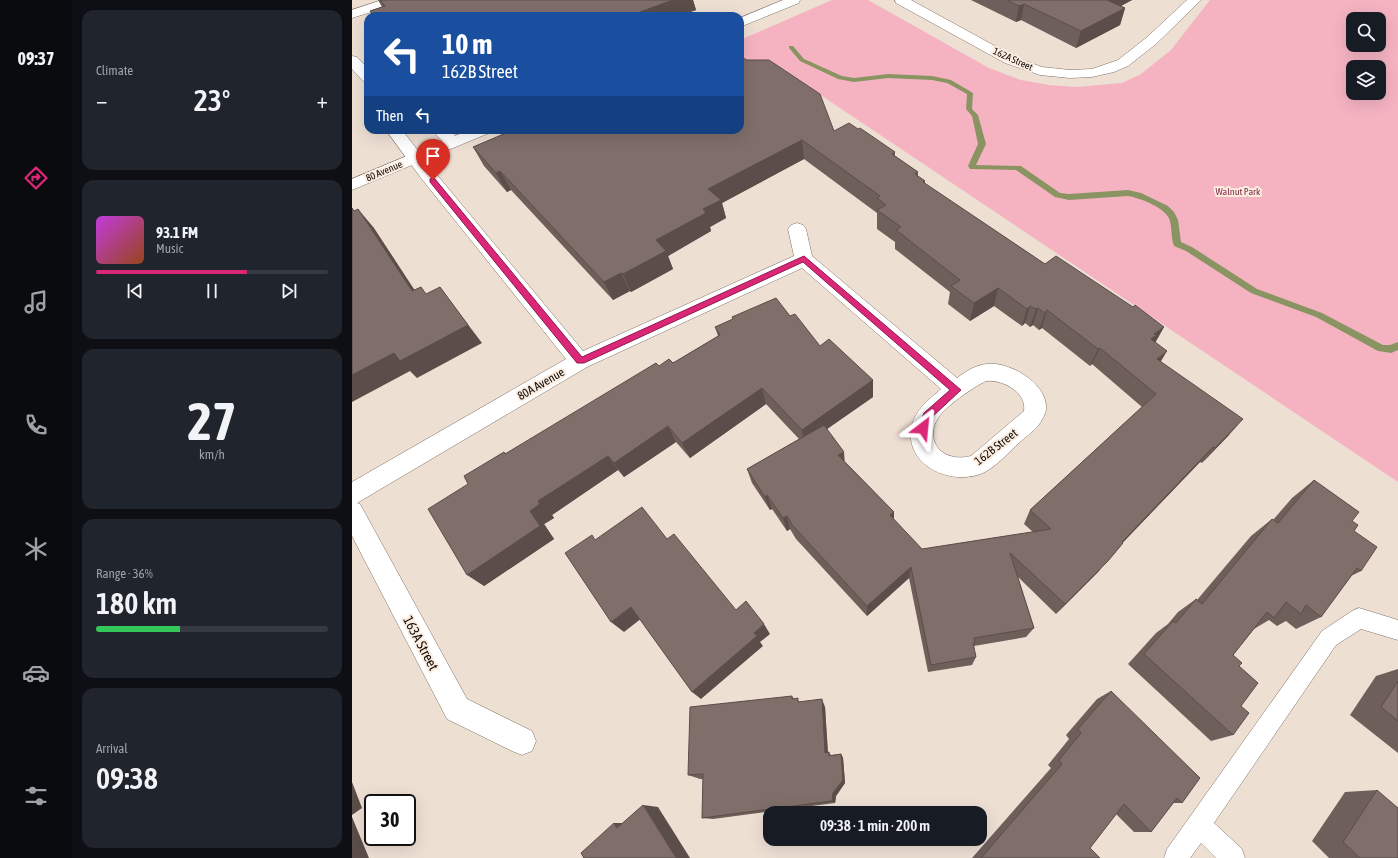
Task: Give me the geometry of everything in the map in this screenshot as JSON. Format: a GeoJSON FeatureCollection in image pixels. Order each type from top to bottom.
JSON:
{"type":"FeatureCollection","features":[{"type":"Feature","properties":{"kind":"street"},"geometry":{"type":"LineString","coordinates":[[352,14],[395,0]]}},
{"type":"Feature","properties":{"kind":"street"},"geometry":{"type":"LineString","coordinates":[[744,21],[794,0]]}},
{"type":"Feature","properties":{"kind":"street","name":"162A Street"},"geometry":{"type":"LineString","coordinates":[[901,0],[1010,60],[1027,67],[1051,73],[1070,74],[1092,73],[1109,69],[1123,63],[1151,41],[1196,0]]}},
{"type":"Feature","properties":{"kind":"street"},"geometry":{"type":"LineString","coordinates":[[352,60],[364,74]]}},
{"type":"Feature","properties":{"kind":"street"},"geometry":{"type":"LineString","coordinates":[[397,134],[580,361]]}},
{"type":"Feature","properties":{"kind":"street"},"geometry":{"type":"LineString","coordinates":[[445,134],[453,142]]}},
{"type":"Feature","properties":{"kind":"street","name":"80 Avenue"},"geometry":{"type":"LineString","coordinates":[[352,185],[473,134]]}},
{"type":"Feature","properties":{"kind":"street"},"geometry":{"type":"LineString","coordinates":[[797,229],[804,258],[956,390]]}},
{"type":"Feature","properties":{"kind":"street","name":"80A Avenue"},"geometry":{"type":"LineString","coordinates":[[352,494],[580,361],[804,258]]}},
{"type":"Feature","properties":{"kind":"street","name":"162B Street"},"geometry":{"type":"LineString","coordinates":[[991,372],[1003,375],[1014,379],[1023,386],[1034,401],[1035,410],[1030,420],[978,464],[967,468],[943,466],[933,459],[926,451],[923,440],[923,428],[927,416],[956,390],[979,374],[991,372]]}},
{"type":"Feature","properties":{"kind":"street","name":"163A Street"},"geometry":{"type":"LineString","coordinates":[[352,512],[457,709],[522,741]]}},
{"type":"Feature","properties":{"kind":"lane"},"geometry":{"type":"LineString","coordinates":[[1176,858],[1330,638],[1359,618],[1398,630]]}},
{"type":"Feature","properties":{"kind":"lane"},"geometry":{"type":"LineString","coordinates":[[1199,825],[1233,858]]}},
{"type":"Feature","properties":{"kind":"green space","name":"Walnut Park"},"geometry":{"type":"Polygon","coordinates":[[[832,0],[868,0],[989,68],[1021,80],[1049,85],[1077,87],[1122,83],[1141,74],[1171,50],[1210,0],[1398,0],[1398,482],[819,94],[744,62],[744,38],[832,0]]]}},
{"type":"Feature","properties":{"kind":"building"},"geometry":{"type":"Polygon","coordinates":[[[380,0],[673,0],[640,12],[370,11],[385,6],[380,0]]]}},
{"type":"Feature","properties":{"kind":"building"},"geometry":{"type":"Polygon","coordinates":[[[1007,0],[1107,0],[1125,8],[1081,31],[1024,4],[1019,6],[1007,0]]]}},
{"type":"Feature","properties":{"kind":"building"},"geometry":{"type":"Polygon","coordinates":[[[744,58],[747,60],[769,60],[820,94],[834,131],[849,123],[858,129],[860,128],[895,152],[892,154],[918,172],[915,174],[925,181],[923,182],[1045,264],[1056,256],[1133,307],[1135,305],[1164,327],[1154,334],[1157,335],[1151,339],[1167,351],[1157,359],[1243,419],[1215,448],[1213,447],[1122,542],[1123,543],[1108,561],[1065,604],[1010,553],[1034,628],[974,638],[975,643],[973,643],[976,657],[931,665],[911,567],[867,606],[793,526],[787,516],[783,518],[767,495],[765,497],[747,469],[824,425],[844,452],[838,455],[894,512],[890,515],[922,549],[1051,529],[1030,510],[1156,394],[1100,348],[1098,349],[1047,310],[1045,313],[1038,308],[1036,309],[1030,306],[1027,309],[998,288],[974,303],[951,286],[960,280],[896,230],[901,227],[877,210],[886,205],[877,198],[880,196],[802,140],[708,189],[721,200],[703,209],[706,213],[656,240],[666,251],[623,274],[621,273],[604,282],[500,171],[496,173],[473,147],[504,134],[744,134],[744,58]]]}},
{"type":"Feature","properties":{"kind":"building"},"geometry":{"type":"Polygon","coordinates":[[[352,208],[354,211],[358,209],[412,291],[421,287],[426,294],[440,287],[468,325],[400,361],[394,353],[352,375],[352,208]]]}},
{"type":"Feature","properties":{"kind":"building"},"geometry":{"type":"Polygon","coordinates":[[[776,298],[790,316],[795,314],[820,346],[829,339],[873,380],[802,430],[762,388],[682,443],[668,426],[614,463],[608,456],[538,501],[540,504],[530,511],[540,526],[467,575],[428,509],[468,484],[464,476],[504,452],[505,454],[656,363],[659,366],[669,359],[673,363],[720,335],[715,327],[733,319],[732,317],[776,298]]]}},
{"type":"Feature","properties":{"kind":"building"},"geometry":{"type":"Polygon","coordinates":[[[1314,480],[1359,512],[1352,521],[1358,525],[1354,531],[1377,547],[1361,571],[1357,568],[1321,617],[1306,605],[1301,614],[1286,602],[1274,618],[1267,612],[1233,655],[1242,663],[1239,666],[1258,683],[1241,706],[1249,713],[1233,735],[1144,654],[1173,621],[1176,623],[1196,599],[1202,604],[1272,519],[1278,523],[1314,480]]]}},
{"type":"Feature","properties":{"kind":"building"},"geometry":{"type":"Polygon","coordinates":[[[642,507],[667,539],[674,534],[736,610],[746,601],[764,624],[754,633],[757,636],[692,692],[631,607],[611,622],[565,553],[592,535],[595,540],[642,507]]]}},
{"type":"Feature","properties":{"kind":"building"},"geometry":{"type":"Polygon","coordinates":[[[1398,681],[1398,721],[1381,707],[1398,681]]]}},
{"type":"Feature","properties":{"kind":"building"},"geometry":{"type":"Polygon","coordinates":[[[1111,691],[1200,778],[1182,803],[1177,798],[1151,832],[1124,804],[1090,848],[1100,858],[981,858],[1062,764],[1059,760],[1081,733],[1078,729],[1111,691]]]}},
{"type":"Feature","properties":{"kind":"building"},"geometry":{"type":"Polygon","coordinates":[[[792,696],[792,699],[798,698],[798,702],[822,699],[825,753],[829,752],[829,756],[841,754],[843,780],[833,793],[832,801],[794,806],[763,806],[763,810],[702,818],[703,774],[688,775],[690,707],[792,696]]]}},
{"type":"Feature","properties":{"kind":"building"},"geometry":{"type":"Polygon","coordinates":[[[1377,790],[1398,808],[1398,858],[1360,858],[1343,842],[1377,790]]]}},
{"type":"Feature","properties":{"kind":"building"},"geometry":{"type":"Polygon","coordinates":[[[643,805],[676,858],[584,858],[581,853],[614,823],[617,828],[643,805]]]}},
{"type":"Feature","properties":{"kind":"waterway"},"geometry":{"type":"LineString","coordinates":[[791,47],[802,60],[840,78],[854,80],[888,76],[932,78],[949,81],[970,93],[969,109],[975,115],[982,144],[972,166],[973,167],[1018,168],[1058,195],[1069,197],[1128,193],[1138,195],[1165,208],[1171,214],[1174,220],[1177,244],[1189,249],[1254,291],[1319,315],[1381,348],[1391,349],[1398,346]]}},
{"type":"Feature","properties":{"kind":"route"},"geometry":{"type":"LineString","coordinates":[[433,180],[580,361],[804,258],[956,390],[927,416],[923,428]]}}]}
